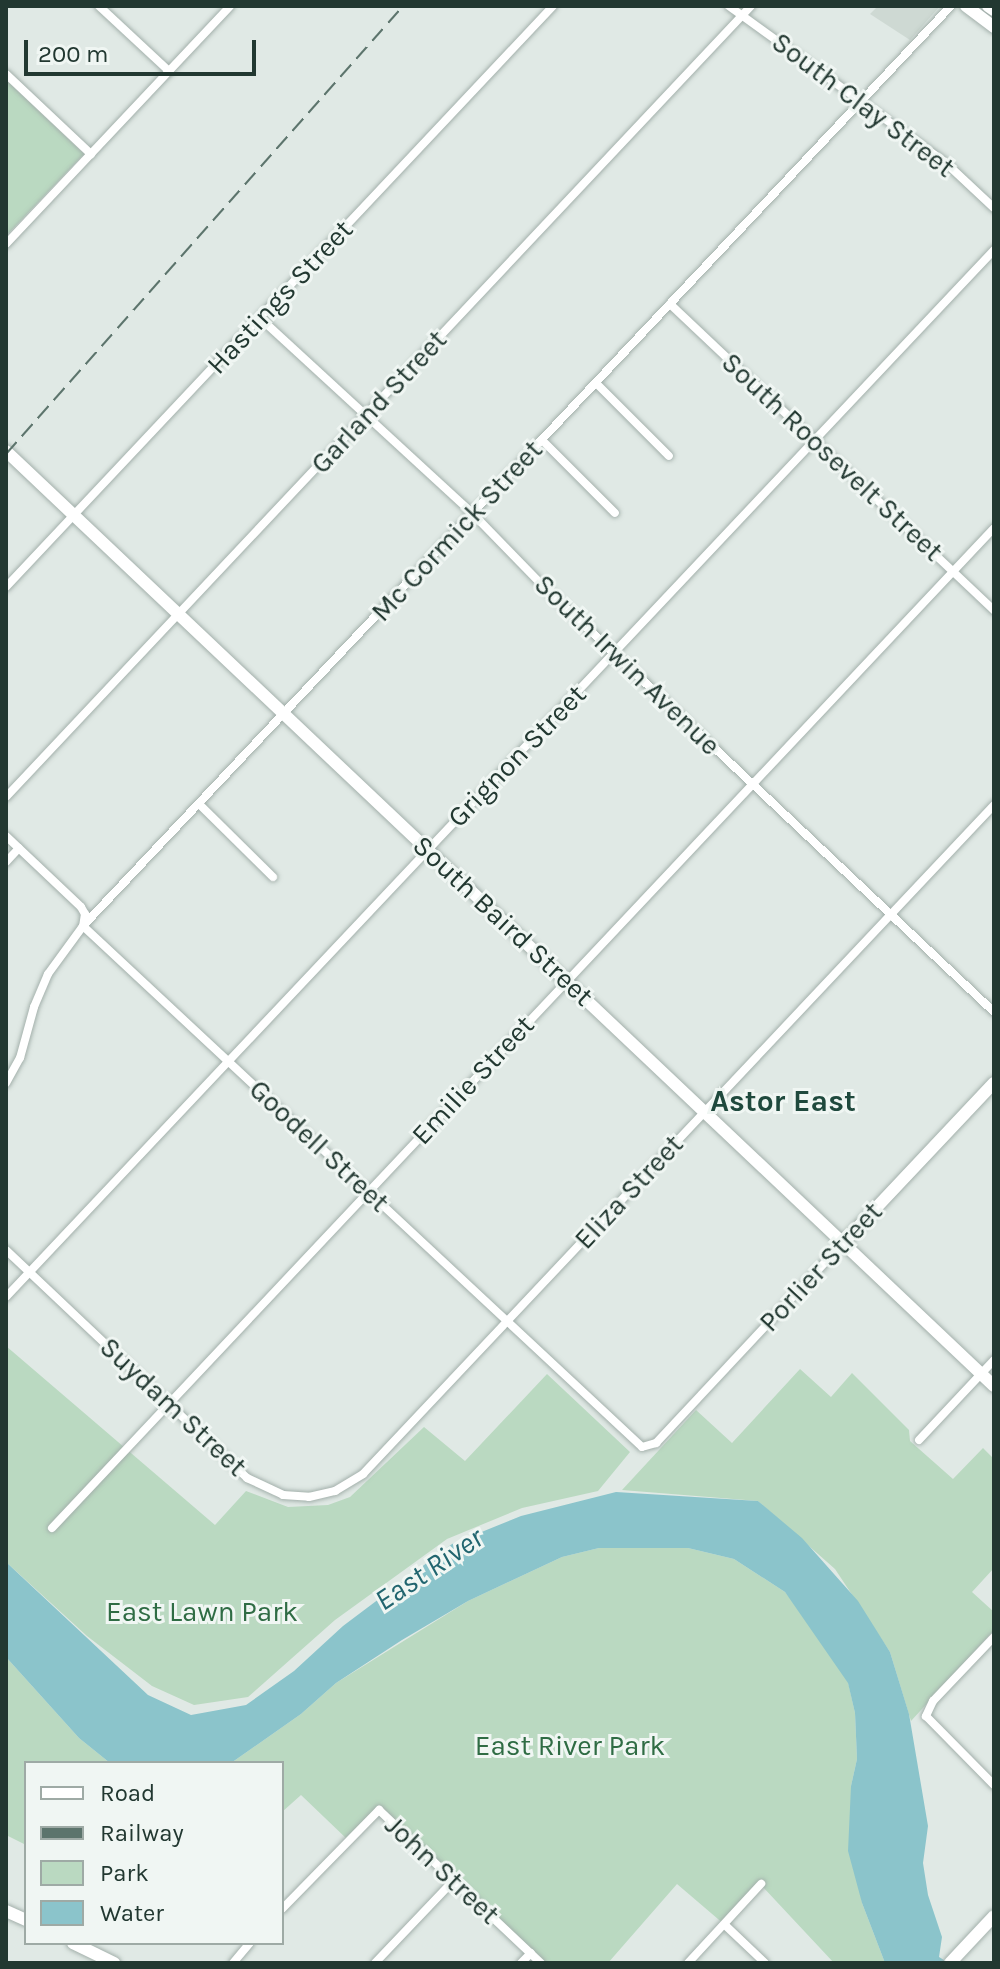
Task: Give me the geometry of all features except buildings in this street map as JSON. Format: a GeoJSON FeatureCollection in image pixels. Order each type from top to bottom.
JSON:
{"type":"FeatureCollection","features":[{"type":"Feature","properties":{"kind":"street"},"geometry":{"type":"LineString","coordinates":[[99,6],[169,71]]}},
{"type":"Feature","properties":{"kind":"street"},"geometry":{"type":"LineString","coordinates":[[6,244],[230,6]]}},
{"type":"Feature","properties":{"kind":"street","name":"Hastings Street"},"geometry":{"type":"LineString","coordinates":[[6,587],[553,6]]}},
{"type":"Feature","properties":{"kind":"street","name":"South Clay Street"},"geometry":{"type":"LineString","coordinates":[[729,6],[947,164],[994,208]]}},
{"type":"Feature","properties":{"kind":"street","name":"Garland Street"},"geometry":{"type":"LineString","coordinates":[[6,797],[751,6]]}},
{"type":"Feature","properties":{"kind":"street","name":"Mc Cormick Street"},"geometry":{"type":"LineString","coordinates":[[6,1083],[20,1058],[34,1007],[48,974],[83,926],[951,6]]}},
{"type":"Feature","properties":{"kind":"street"},"geometry":{"type":"LineString","coordinates":[[966,6],[994,27]]}},
{"type":"Feature","properties":{"kind":"street"},"geometry":{"type":"LineString","coordinates":[[988,6],[994,10]]}},
{"type":"Feature","properties":{"kind":"street"},"geometry":{"type":"LineString","coordinates":[[6,74],[91,154]]}},
{"type":"Feature","properties":{"kind":"street","name":"Grignon Street"},"geometry":{"type":"LineString","coordinates":[[6,1297],[994,250]]}},
{"type":"Feature","properties":{"kind":"street","name":"South Roosevelt Street"},"geometry":{"type":"LineString","coordinates":[[670,304],[994,610]]}},
{"type":"Feature","properties":{"kind":"street","name":"South Irwin Avenue"},"geometry":{"type":"LineString","coordinates":[[260,318],[474,515],[545,588],[994,1012]]}},
{"type":"Feature","properties":{"kind":"street"},"geometry":{"type":"LineString","coordinates":[[596,383],[669,456]]}},
{"type":"Feature","properties":{"kind":"street"},"geometry":{"type":"LineString","coordinates":[[542,440],[615,513]]}},
{"type":"Feature","properties":{"kind":"street","name":"South Baird Street"},"geometry":{"type":"LineString","coordinates":[[9,453],[994,1386]]}},
{"type":"Feature","properties":{"kind":"street","name":"Emilie Street"},"geometry":{"type":"LineString","coordinates":[[52,1528],[994,528]]}},
{"type":"Feature","properties":{"kind":"street"},"geometry":{"type":"LineString","coordinates":[[199,804],[273,877]]}},
{"type":"Feature","properties":{"kind":"street","name":"Eliza Street"},"geometry":{"type":"LineString","coordinates":[[363,1474],[994,805]]}},
{"type":"Feature","properties":{"kind":"street","name":"Goodell Street"},"geometry":{"type":"LineString","coordinates":[[6,836],[81,907],[85,914],[83,926],[506,1323],[638,1445],[646,1448]]}},
{"type":"Feature","properties":{"kind":"street"},"geometry":{"type":"LineString","coordinates":[[6,862],[19,848]]}},
{"type":"Feature","properties":{"kind":"street","name":"Porlier Street"},"geometry":{"type":"LineString","coordinates":[[646,1448],[656,1443],[994,1083]]}},
{"type":"Feature","properties":{"kind":"street","name":"Suydam Street"},"geometry":{"type":"LineString","coordinates":[[6,1250],[247,1478],[267,1490],[297,1497],[322,1495],[363,1474]]}},
{"type":"Feature","properties":{"kind":"street"},"geometry":{"type":"LineString","coordinates":[[919,1440],[994,1360]]}},
{"type":"Feature","properties":{"kind":"street"},"geometry":{"type":"LineString","coordinates":[[994,1637],[933,1701],[926,1716],[994,1785]]}},
{"type":"Feature","properties":{"kind":"street","name":"John Street"},"geometry":{"type":"LineString","coordinates":[[284,1907],[378,1810],[541,1963]]}},
{"type":"Feature","properties":{"kind":"street"},"geometry":{"type":"LineString","coordinates":[[375,1963],[454,1880]]}},
{"type":"Feature","properties":{"kind":"street"},"geometry":{"type":"LineString","coordinates":[[688,1963],[761,1884]]}},
{"type":"Feature","properties":{"kind":"street"},"geometry":{"type":"LineString","coordinates":[[950,1963],[994,1916]]}},
{"type":"Feature","properties":{"kind":"street"},"geometry":{"type":"LineString","coordinates":[[725,1925],[765,1963]]}},
{"type":"Feature","properties":{"kind":"street"},"geometry":{"type":"LineString","coordinates":[[77,1945],[114,1963]]}},
{"type":"Feature","properties":{"kind":"street"},"geometry":{"type":"LineString","coordinates":[[233,1963],[248,1945]]}},
{"type":"Feature","properties":{"kind":"street"},"geometry":{"type":"LineString","coordinates":[[521,1963],[531,1953]]}},
{"type":"Feature","properties":{"kind":"shaded area"},"geometry":{"type":"Polygon","coordinates":[[[878,6],[940,6],[910,40],[870,14],[878,6]]]}},
{"type":"Feature","properties":{"kind":"green space"},"geometry":{"type":"Polygon","coordinates":[[[6,80],[84,154],[6,236],[6,80]]]}},
{"type":"Feature","properties":{"kind":"green space","name":"East Lawn Park"},"geometry":{"type":"Polygon","coordinates":[[[6,1346],[215,1525],[246,1491],[288,1507],[328,1505],[350,1497],[424,1427],[465,1461],[547,1374],[630,1452],[598,1491],[522,1508],[447,1539],[335,1620],[248,1697],[194,1705],[152,1686],[87,1636],[6,1562],[6,1346]]]}},
{"type":"Feature","properties":{"kind":"green space"},"geometry":{"type":"Polygon","coordinates":[[[800,1369],[831,1397],[852,1373],[909,1430],[910,1441],[953,1479],[983,1448],[994,1459],[994,1568],[972,1592],[994,1612],[994,1630],[911,1721],[890,1652],[835,1569],[758,1501],[622,1490],[696,1410],[732,1443],[800,1369]]]}},
{"type":"Feature","properties":{"kind":"green space","name":"East River Park"},"geometry":{"type":"Polygon","coordinates":[[[599,1548],[688,1548],[734,1559],[785,1592],[848,1682],[855,1713],[857,1759],[851,1786],[862,1903],[885,1963],[834,1963],[761,1885],[725,1925],[677,1884],[608,1963],[541,1963],[379,1810],[348,1840],[301,1795],[284,1810],[284,1761],[234,1761],[301,1714],[336,1683],[468,1601],[562,1557],[599,1548]]]}},
{"type":"Feature","properties":{"kind":"green space"},"geometry":{"type":"Polygon","coordinates":[[[6,1657],[79,1738],[108,1761],[24,1761],[24,1844],[6,1835],[6,1657]]]}},
{"type":"Feature","properties":{"kind":"water","name":"East River"},"geometry":{"type":"Polygon","coordinates":[[[616,1492],[758,1501],[802,1538],[858,1601],[890,1652],[909,1714],[928,1826],[923,1863],[928,1895],[942,1937],[939,1957],[949,1963],[885,1963],[862,1903],[848,1851],[851,1786],[857,1759],[855,1713],[848,1683],[785,1592],[734,1559],[688,1548],[599,1548],[562,1557],[468,1601],[402,1640],[336,1683],[301,1714],[234,1761],[108,1761],[79,1738],[6,1657],[6,1562],[148,1695],[191,1715],[246,1705],[294,1671],[343,1626],[452,1544],[521,1516],[616,1492]]]}},
{"type":"Feature","properties":{"kind":"railway"},"geometry":{"type":"LineString","coordinates":[[6,454],[403,6]]}},
{"type":"Feature","properties":{"kind":"district","name":"Astor East"},"geometry":{"type":"Point","coordinates":[783,1101]}}]}
